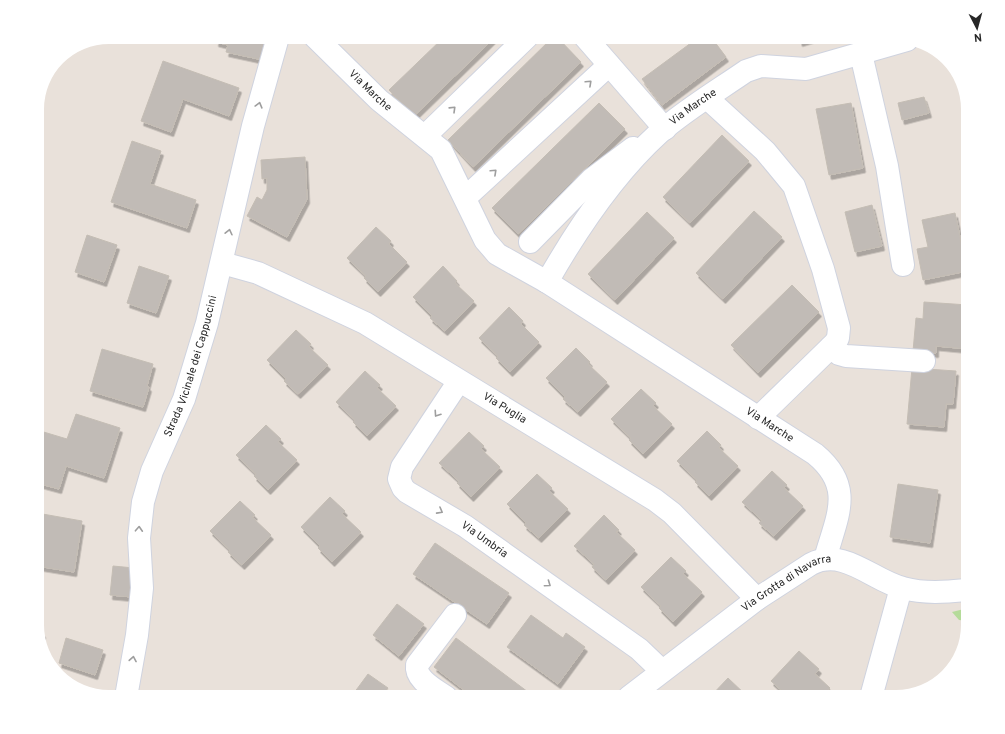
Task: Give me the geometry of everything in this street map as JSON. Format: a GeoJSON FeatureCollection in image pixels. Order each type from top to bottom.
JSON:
{"type":"FeatureCollection","features":[{"type":"Feature","properties":{"kind":"street","name":"Strada Vicinale dei Cappuccini"},"geometry":{"type":"LineString","coordinates":[[127,690],[137,635],[142,588],[139,538],[143,502],[152,471],[184,399],[208,323],[253,126],[276,44]]}},
{"type":"Feature","properties":{"kind":"street","name":"Via Marche"},"geometry":{"type":"LineString","coordinates":[[321,44],[379,100],[441,150],[446,157],[483,237],[492,249],[505,260],[547,282],[815,454],[828,466],[834,475],[839,491],[839,504],[825,559]]}},
{"type":"Feature","properties":{"kind":"street"},"geometry":{"type":"LineString","coordinates":[[425,136],[520,44]]}},
{"type":"Feature","properties":{"kind":"street"},"geometry":{"type":"LineString","coordinates":[[591,44],[665,129]]}},
{"type":"Feature","properties":{"kind":"street","name":"Via Marche"},"geometry":{"type":"LineString","coordinates":[[547,282],[579,229],[644,149],[665,129],[750,68],[761,66],[806,69],[893,44]]}},
{"type":"Feature","properties":{"kind":"street"},"geometry":{"type":"LineString","coordinates":[[860,54],[886,161],[904,265]]}},
{"type":"Feature","properties":{"kind":"street"},"geometry":{"type":"LineString","coordinates":[[465,198],[609,65]]}},
{"type":"Feature","properties":{"kind":"street"},"geometry":{"type":"LineString","coordinates":[[708,98],[765,151],[794,186],[823,269],[838,324],[838,338],[831,347],[758,418]]}},
{"type":"Feature","properties":{"kind":"street"},"geometry":{"type":"LineString","coordinates":[[530,242],[602,170],[631,148],[638,147],[644,149]]}},
{"type":"Feature","properties":{"kind":"street","name":"Via Puglia"},"geometry":{"type":"LineString","coordinates":[[222,263],[258,273],[359,320],[664,506],[758,599]]}},
{"type":"Feature","properties":{"kind":"street"},"geometry":{"type":"LineString","coordinates":[[831,347],[839,354],[846,356],[924,361]]}},
{"type":"Feature","properties":{"kind":"street","name":"Via Umbria"},"geometry":{"type":"LineString","coordinates":[[459,381],[402,467],[399,479],[403,488],[465,526],[639,649],[662,671]]}},
{"type":"Feature","properties":{"kind":"street","name":"Via Grotta di Navarra"},"geometry":{"type":"LineString","coordinates":[[642,690],[662,671],[758,599],[811,564],[825,559],[854,564],[901,588],[930,592],[961,590]]}},
{"type":"Feature","properties":{"kind":"street"},"geometry":{"type":"LineString","coordinates":[[873,690],[901,588]]}},
{"type":"Feature","properties":{"kind":"street"},"geometry":{"type":"LineString","coordinates":[[437,690],[420,677],[417,672],[417,665],[455,615]]}},
{"type":"Feature","properties":{"kind":"green space"},"geometry":{"type":"Polygon","coordinates":[[[961,610],[961,620],[959,620],[952,612],[961,610]]]}},
{"type":"Feature","properties":{"kind":"building"},"geometry":{"type":"Polygon","coordinates":[[[224,44],[266,44],[263,60],[226,52],[228,45],[224,44]]]}},
{"type":"Feature","properties":{"kind":"building"},"geometry":{"type":"Polygon","coordinates":[[[437,44],[488,44],[414,116],[389,90],[437,44]]]}},
{"type":"Feature","properties":{"kind":"building"},"geometry":{"type":"Polygon","coordinates":[[[546,44],[564,44],[581,62],[473,167],[448,140],[546,44]]]}},
{"type":"Feature","properties":{"kind":"building"},"geometry":{"type":"Polygon","coordinates":[[[690,44],[716,44],[726,57],[662,105],[642,79],[690,44]]]}},
{"type":"Feature","properties":{"kind":"building"},"geometry":{"type":"Polygon","coordinates":[[[163,61],[239,88],[229,116],[183,99],[171,132],[141,121],[163,61]]]}},
{"type":"Feature","properties":{"kind":"building"},"geometry":{"type":"Polygon","coordinates":[[[924,97],[929,113],[902,120],[898,103],[924,97]]]}},
{"type":"Feature","properties":{"kind":"building"},"geometry":{"type":"Polygon","coordinates":[[[599,103],[625,129],[518,234],[492,208],[599,103]]]}},
{"type":"Feature","properties":{"kind":"building"},"geometry":{"type":"Polygon","coordinates":[[[851,103],[863,168],[829,175],[816,109],[851,103]]]}},
{"type":"Feature","properties":{"kind":"building"},"geometry":{"type":"Polygon","coordinates":[[[722,135],[749,161],[690,223],[663,197],[722,135]]]}},
{"type":"Feature","properties":{"kind":"building"},"geometry":{"type":"Polygon","coordinates":[[[132,141],[161,151],[150,184],[196,200],[187,228],[111,202],[132,141]]]}},
{"type":"Feature","properties":{"kind":"building"},"geometry":{"type":"Polygon","coordinates":[[[305,157],[307,199],[287,237],[247,216],[257,197],[262,200],[267,190],[267,178],[262,179],[261,160],[305,157]]]}},
{"type":"Feature","properties":{"kind":"building"},"geometry":{"type":"Polygon","coordinates":[[[872,205],[882,246],[855,252],[845,212],[872,205]]]}},
{"type":"Feature","properties":{"kind":"building"},"geometry":{"type":"Polygon","coordinates":[[[754,211],[782,237],[723,299],[696,273],[754,211]]]}},
{"type":"Feature","properties":{"kind":"building"},"geometry":{"type":"Polygon","coordinates":[[[647,212],[674,238],[615,300],[588,274],[647,212]]]}},
{"type":"Feature","properties":{"kind":"building"},"geometry":{"type":"Polygon","coordinates":[[[955,213],[961,242],[961,272],[923,280],[917,249],[928,247],[922,220],[955,213]]]}},
{"type":"Feature","properties":{"kind":"building"},"geometry":{"type":"Polygon","coordinates":[[[376,227],[391,241],[389,244],[407,262],[378,292],[364,278],[366,276],[347,258],[376,227]]]}},
{"type":"Feature","properties":{"kind":"building"},"geometry":{"type":"Polygon","coordinates":[[[87,235],[117,245],[104,282],[75,272],[87,235]]]}},
{"type":"Feature","properties":{"kind":"building"},"geometry":{"type":"Polygon","coordinates":[[[139,266],[169,276],[156,313],[127,303],[139,266]]]}},
{"type":"Feature","properties":{"kind":"building"},"geometry":{"type":"Polygon","coordinates":[[[443,266],[457,281],[455,283],[474,301],[445,331],[430,318],[432,316],[413,297],[443,266]]]}},
{"type":"Feature","properties":{"kind":"building"},"geometry":{"type":"Polygon","coordinates":[[[792,285],[819,312],[758,373],[731,345],[792,285]]]}},
{"type":"Feature","properties":{"kind":"building"},"geometry":{"type":"Polygon","coordinates":[[[924,302],[961,305],[961,348],[936,346],[936,353],[913,351],[916,318],[923,319],[924,302]]]}},
{"type":"Feature","properties":{"kind":"building"},"geometry":{"type":"Polygon","coordinates":[[[509,307],[523,321],[521,324],[539,342],[510,372],[496,358],[498,356],[479,338],[509,307]]]}},
{"type":"Feature","properties":{"kind":"building"},"geometry":{"type":"Polygon","coordinates":[[[296,330],[311,344],[309,347],[328,365],[298,394],[284,381],[286,379],[267,360],[296,330]]]}},
{"type":"Feature","properties":{"kind":"building"},"geometry":{"type":"Polygon","coordinates":[[[576,348],[590,362],[588,364],[607,382],[578,412],[563,399],[565,397],[546,378],[576,348]]]}},
{"type":"Feature","properties":{"kind":"building"},"geometry":{"type":"Polygon","coordinates":[[[102,349],[153,364],[147,386],[149,387],[143,407],[90,391],[102,349]]]}},
{"type":"Feature","properties":{"kind":"building"},"geometry":{"type":"Polygon","coordinates":[[[912,368],[956,371],[953,404],[946,404],[944,427],[907,424],[912,368]]]}},
{"type":"Feature","properties":{"kind":"building"},"geometry":{"type":"Polygon","coordinates":[[[365,371],[380,385],[377,388],[396,406],[367,436],[353,422],[355,420],[336,402],[365,371]]]}},
{"type":"Feature","properties":{"kind":"building"},"geometry":{"type":"Polygon","coordinates":[[[641,389],[656,403],[653,406],[672,424],[643,454],[629,440],[631,438],[611,419],[641,389]]]}},
{"type":"Feature","properties":{"kind":"building"},"geometry":{"type":"Polygon","coordinates":[[[76,414],[120,428],[104,478],[66,466],[59,489],[44,485],[44,432],[67,439],[76,414]]]}},
{"type":"Feature","properties":{"kind":"building"},"geometry":{"type":"Polygon","coordinates":[[[266,425],[281,439],[278,442],[297,460],[268,490],[254,476],[256,474],[236,455],[266,425]]]}},
{"type":"Feature","properties":{"kind":"building"},"geometry":{"type":"Polygon","coordinates":[[[707,431],[721,445],[719,448],[738,466],[709,496],[695,482],[697,480],[677,461],[707,431]]]}},
{"type":"Feature","properties":{"kind":"building"},"geometry":{"type":"Polygon","coordinates":[[[469,432],[484,446],[481,449],[500,467],[471,497],[457,483],[459,481],[439,463],[469,432]]]}},
{"type":"Feature","properties":{"kind":"building"},"geometry":{"type":"Polygon","coordinates":[[[772,471],[787,485],[784,488],[803,506],[774,536],[759,523],[762,520],[742,502],[772,471]]]}},
{"type":"Feature","properties":{"kind":"building"},"geometry":{"type":"Polygon","coordinates":[[[537,474],[552,488],[549,491],[568,509],[539,538],[524,525],[526,523],[507,504],[537,474]]]}},
{"type":"Feature","properties":{"kind":"building"},"geometry":{"type":"Polygon","coordinates":[[[898,484],[938,490],[930,543],[890,537],[898,484]]]}},
{"type":"Feature","properties":{"kind":"building"},"geometry":{"type":"Polygon","coordinates":[[[330,497],[345,511],[342,514],[361,532],[332,562],[318,548],[320,546],[301,527],[330,497]]]}},
{"type":"Feature","properties":{"kind":"building"},"geometry":{"type":"Polygon","coordinates":[[[240,501],[255,515],[252,517],[271,535],[242,565],[228,552],[230,550],[210,531],[240,501]]]}},
{"type":"Feature","properties":{"kind":"building"},"geometry":{"type":"Polygon","coordinates":[[[44,514],[82,521],[74,572],[44,567],[44,514]]]}},
{"type":"Feature","properties":{"kind":"building"},"geometry":{"type":"Polygon","coordinates":[[[604,515],[619,530],[616,532],[635,550],[606,580],[592,567],[594,564],[574,546],[604,515]]]}},
{"type":"Feature","properties":{"kind":"building"},"geometry":{"type":"Polygon","coordinates":[[[435,543],[509,593],[487,624],[413,574],[435,543]]]}},
{"type":"Feature","properties":{"kind":"building"},"geometry":{"type":"Polygon","coordinates":[[[671,557],[686,571],[683,574],[702,592],[673,622],[659,608],[661,606],[641,587],[671,557]]]}},
{"type":"Feature","properties":{"kind":"building"},"geometry":{"type":"Polygon","coordinates":[[[113,566],[134,568],[132,597],[110,595],[113,566]]]}},
{"type":"Feature","properties":{"kind":"building"},"geometry":{"type":"Polygon","coordinates":[[[397,604],[424,624],[399,656],[373,635],[397,604]]]}},
{"type":"Feature","properties":{"kind":"building"},"geometry":{"type":"Polygon","coordinates":[[[531,615],[563,638],[566,633],[585,647],[558,684],[507,647],[531,615]]]}},
{"type":"Feature","properties":{"kind":"building"},"geometry":{"type":"Polygon","coordinates":[[[66,638],[103,650],[95,675],[59,663],[66,638]]]}},
{"type":"Feature","properties":{"kind":"building"},"geometry":{"type":"Polygon","coordinates":[[[456,638],[525,690],[464,690],[434,667],[456,638]]]}},
{"type":"Feature","properties":{"kind":"building"},"geometry":{"type":"Polygon","coordinates":[[[799,651],[819,669],[815,674],[830,688],[828,690],[781,690],[771,681],[799,651]]]}},
{"type":"Feature","properties":{"kind":"building"},"geometry":{"type":"Polygon","coordinates":[[[368,674],[388,688],[387,690],[356,690],[368,674]]]}},
{"type":"Feature","properties":{"kind":"building"},"geometry":{"type":"Polygon","coordinates":[[[728,678],[741,690],[717,690],[728,678]]]}}]}
